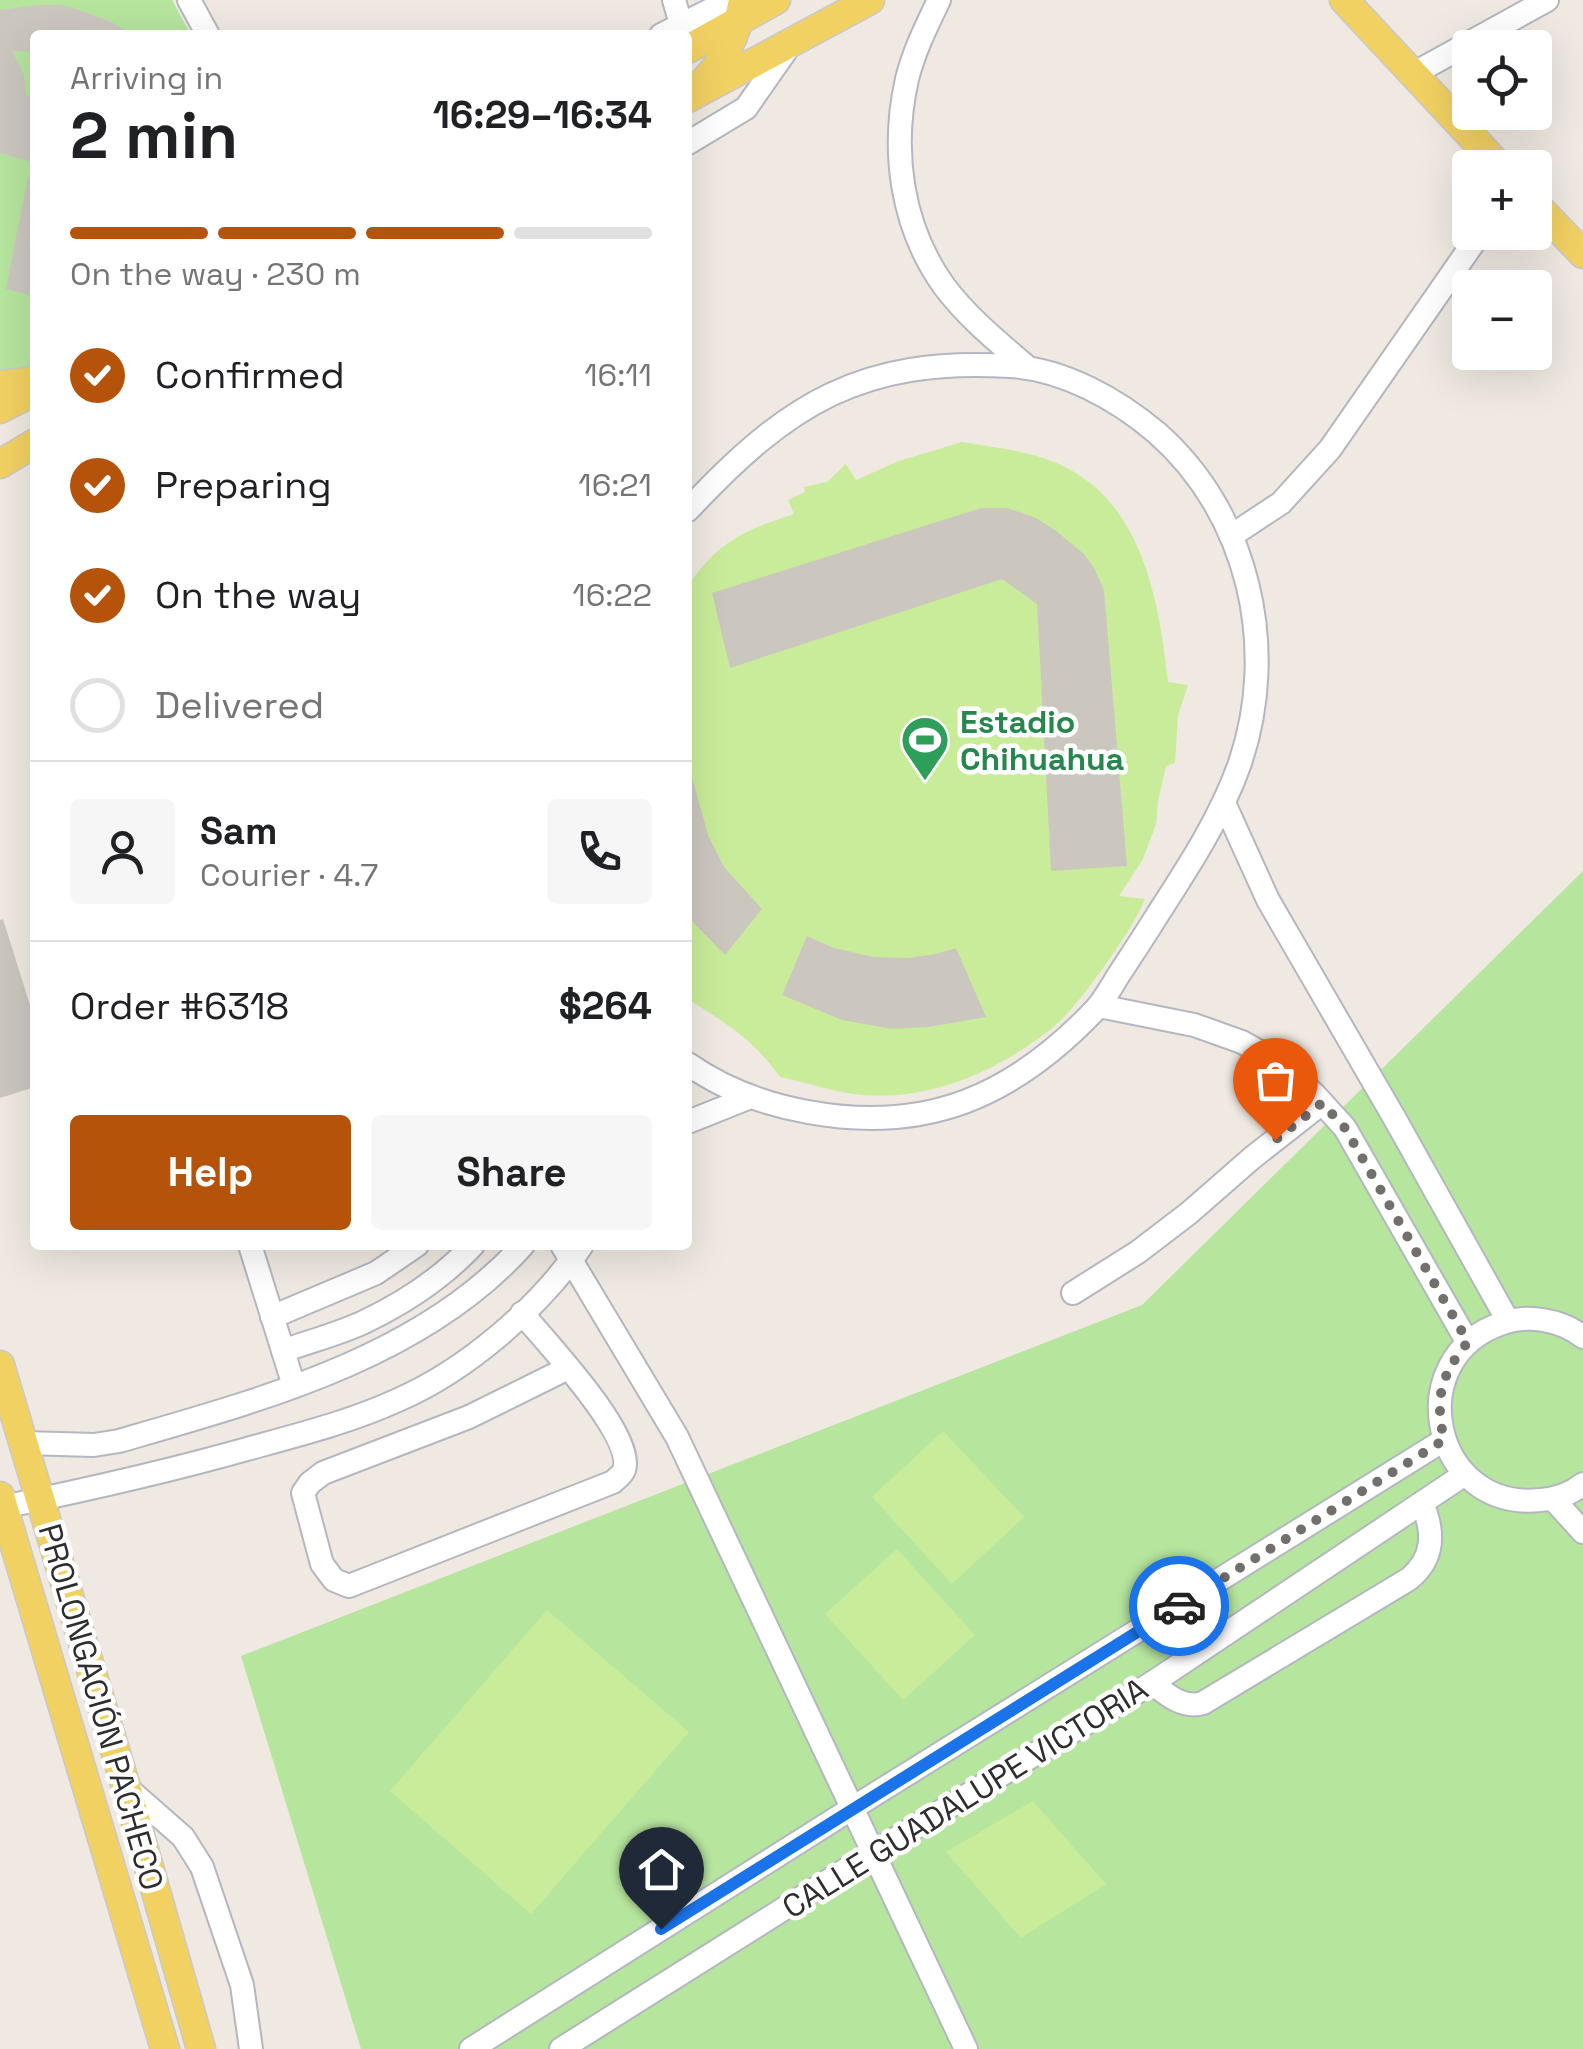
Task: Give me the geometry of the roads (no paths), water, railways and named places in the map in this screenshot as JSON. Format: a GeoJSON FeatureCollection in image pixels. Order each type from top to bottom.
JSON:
{"type":"FeatureCollection","features":[{"type":"Feature","properties":{"kind":"main road"},"geometry":{"type":"LineString","coordinates":[[692,96],[870,0]]}},
{"type":"Feature","properties":{"kind":"main road"},"geometry":{"type":"LineString","coordinates":[[1344,0],[1484,150]]}},
{"type":"Feature","properties":{"kind":"main road"},"geometry":{"type":"LineString","coordinates":[[692,94],[724,57],[752,4]]}},
{"type":"Feature","properties":{"kind":"main road"},"geometry":{"type":"LineString","coordinates":[[682,26],[752,4],[833,19]]}},
{"type":"Feature","properties":{"kind":"main road"},"geometry":{"type":"LineString","coordinates":[[1552,222],[1583,254]]}},
{"type":"Feature","properties":{"kind":"main road"},"geometry":{"type":"LineString","coordinates":[[0,385],[30,382]]}},
{"type":"Feature","properties":{"kind":"main road"},"geometry":{"type":"LineString","coordinates":[[0,409],[30,394]]}},
{"type":"Feature","properties":{"kind":"main road"},"geometry":{"type":"LineString","coordinates":[[0,464],[30,446]]}},
{"type":"Feature","properties":{"kind":"main road","name":"PROLONGACIÓN PACHECO"},"geometry":{"type":"LineString","coordinates":[[0,1365],[201,2049]]}},
{"type":"Feature","properties":{"kind":"main road","name":"PROLONGACIÓN PACHECO"},"geometry":{"type":"LineString","coordinates":[[2,1501],[165,2049]]}},
{"type":"Feature","properties":{"kind":"street"},"geometry":{"type":"LineString","coordinates":[[189,0],[205,30]]}},
{"type":"Feature","properties":{"kind":"street"},"geometry":{"type":"LineString","coordinates":[[674,0],[682,26]]}},
{"type":"Feature","properties":{"kind":"street"},"geometry":{"type":"LineString","coordinates":[[939,0],[908,76],[901,113],[902,186],[924,255],[945,286],[982,328],[1027,367]]}},
{"type":"Feature","properties":{"kind":"street"},"geometry":{"type":"LineString","coordinates":[[1413,74],[1547,0]]}},
{"type":"Feature","properties":{"kind":"street"},"geometry":{"type":"LineString","coordinates":[[692,140],[746,108],[792,42]]}},
{"type":"Feature","properties":{"kind":"street"},"geometry":{"type":"LineString","coordinates":[[1232,536],[1281,503],[1330,448],[1469,250]]}},
{"type":"Feature","properties":{"kind":"street"},"geometry":{"type":"LineString","coordinates":[[692,506],[726,468],[766,434],[811,404],[864,380],[915,367],[972,363],[1027,367],[1102,395],[1141,420],[1172,446],[1202,482],[1239,554],[1256,616],[1258,666],[1241,761],[1224,803],[1189,866],[1099,1006],[1046,1057],[1004,1085],[961,1104],[884,1119],[842,1118],[748,1098],[692,1067]]}},
{"type":"Feature","properties":{"kind":"street"},"geometry":{"type":"LineString","coordinates":[[1224,803],[1268,900],[1508,1321]]}},
{"type":"Feature","properties":{"kind":"street"},"geometry":{"type":"LineString","coordinates":[[1099,1006],[1194,1025],[1242,1042],[1279,1063],[1345,1128],[1468,1342]]}},
{"type":"Feature","properties":{"kind":"street"},"geometry":{"type":"LineString","coordinates":[[692,1120],[748,1098]]}},
{"type":"Feature","properties":{"kind":"street"},"geometry":{"type":"LineString","coordinates":[[1073,1294],[1189,1214],[1322,1103]]}},
{"type":"Feature","properties":{"kind":"street"},"geometry":{"type":"LineString","coordinates":[[252,1250],[294,1386]]}},
{"type":"Feature","properties":{"kind":"street"},"geometry":{"type":"LineString","coordinates":[[272,1317],[376,1273],[409,1250]]}},
{"type":"Feature","properties":{"kind":"street"},"geometry":{"type":"LineString","coordinates":[[283,1351],[362,1324],[426,1286],[467,1250]]}},
{"type":"Feature","properties":{"kind":"street"},"geometry":{"type":"LineString","coordinates":[[24,1442],[94,1445],[119,1441],[294,1386],[391,1346],[445,1313],[501,1270],[519,1250]]}},
{"type":"Feature","properties":{"kind":"street"},"geometry":{"type":"LineString","coordinates":[[2,1501],[40,1500],[169,1472],[346,1421],[401,1399],[449,1372],[503,1332],[572,1250],[677,1437],[966,2049]]}},
{"type":"Feature","properties":{"kind":"street"},"geometry":{"type":"LineString","coordinates":[[376,1273],[394,1306]]}},
{"type":"Feature","properties":{"kind":"street"},"geometry":{"type":"LineString","coordinates":[[522,1313],[600,1406],[624,1452],[624,1470],[614,1482],[349,1586],[334,1580],[322,1564],[304,1494],[310,1483],[323,1473],[469,1417],[568,1368]]}},
{"type":"Feature","properties":{"kind":"street"},"geometry":{"type":"LineString","coordinates":[[1583,1337],[1575,1330],[1542,1319],[1508,1321],[1486,1329],[1468,1342],[1451,1363],[1441,1388],[1438,1414],[1452,1458],[1484,1489],[1506,1498],[1529,1501],[1553,1499],[1583,1484]]}},
{"type":"Feature","properties":{"kind":"street","name":"CALLE GUADALUPE VICTORIA"},"geometry":{"type":"LineString","coordinates":[[471,2049],[1444,1440]]}},
{"type":"Feature","properties":{"kind":"street","name":"CALLE GUADALUPE VICTORIA"},"geometry":{"type":"LineString","coordinates":[[561,2049],[1152,1683],[1465,1474]]}},
{"type":"Feature","properties":{"kind":"street"},"geometry":{"type":"LineString","coordinates":[[1553,1499],[1583,1532]]}},
{"type":"Feature","properties":{"kind":"street"},"geometry":{"type":"LineString","coordinates":[[1152,1683],[1184,1704],[1203,1704],[1408,1579],[1424,1561],[1430,1540],[1431,1524],[1422,1503]]}},
{"type":"Feature","properties":{"kind":"street"},"geometry":{"type":"LineString","coordinates":[[126,1787],[183,1837],[202,1867],[242,1985],[251,2049]]}},
{"type":"Feature","properties":{"kind":"place","name":"Estadio Chihuahua"},"geometry":{"type":"Point","coordinates":[925,782]}}]}
